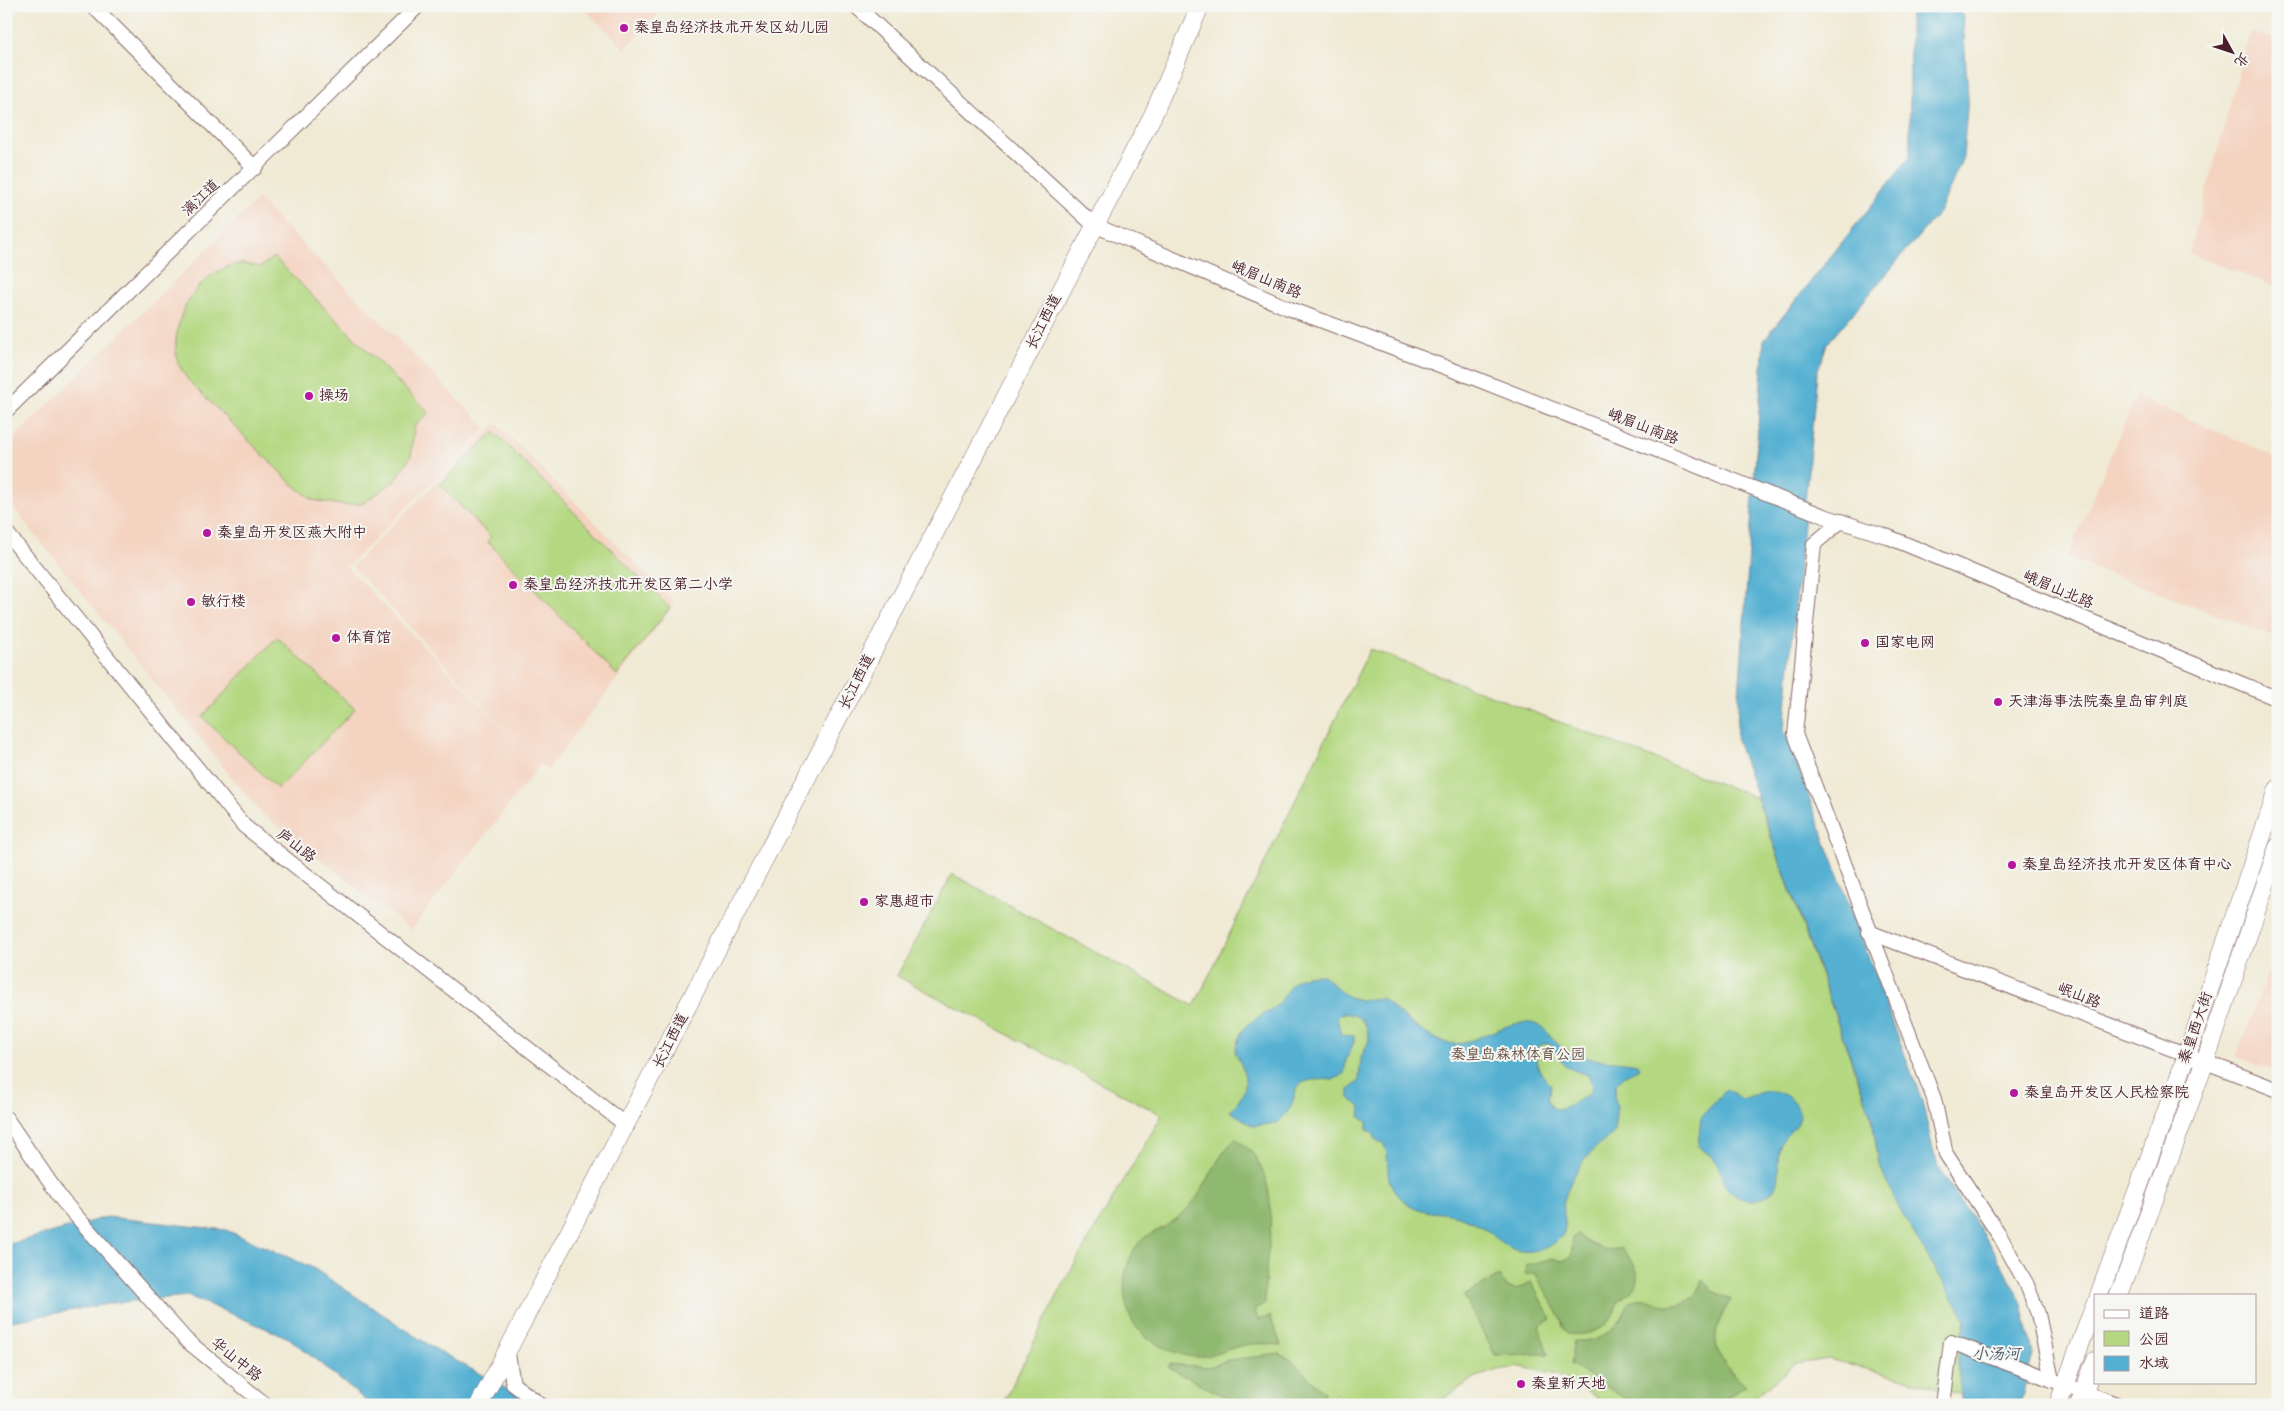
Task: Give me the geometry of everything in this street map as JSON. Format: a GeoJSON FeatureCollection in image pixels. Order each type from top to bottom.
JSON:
{"type":"FeatureCollection","features":[{"type":"Feature","properties":{"kind":"main road","name":"长江西道"},"geometry":{"type":"LineString","coordinates":[[480,1405],[1153,115],[1200,6]]}},
{"type":"Feature","properties":{"kind":"main road","name":"秦皇西大街"},"geometry":{"type":"LineString","coordinates":[[2099,1294],[2187,1055],[2278,789]]}},
{"type":"Feature","properties":{"kind":"main road","name":"秦皇西大街"},"geometry":{"type":"LineString","coordinates":[[2119,1294],[2205,1062],[2278,847]]}},
{"type":"Feature","properties":{"kind":"main road"},"geometry":{"type":"LineString","coordinates":[[2058,1405],[2052,1380],[2094,1306]]}},
{"type":"Feature","properties":{"kind":"main road"},"geometry":{"type":"LineString","coordinates":[[2081,1398],[2094,1364]]}},
{"type":"Feature","properties":{"kind":"street"},"geometry":{"type":"LineString","coordinates":[[92,6],[255,168]]}},
{"type":"Feature","properties":{"kind":"street","name":"漓江道"},"geometry":{"type":"LineString","coordinates":[[6,411],[418,6]]}},
{"type":"Feature","properties":{"kind":"street","name":"峨眉山南路"},"geometry":{"type":"LineString","coordinates":[[856,6],[1094,226],[1288,308],[1824,516]]}},
{"type":"Feature","properties":{"kind":"street","name":"峨眉山北路"},"geometry":{"type":"LineString","coordinates":[[1824,516],[1886,536],[2278,699]]}},
{"type":"Feature","properties":{"kind":"street"},"geometry":{"type":"LineString","coordinates":[[1840,521],[1814,544],[1795,734],[1934,1099],[1946,1154],[2000,1238],[2027,1285],[2038,1314],[2052,1380]]}},
{"type":"Feature","properties":{"kind":"street","name":"庐山路"},"geometry":{"type":"LineString","coordinates":[[6,532],[244,826],[627,1126]]}},
{"type":"Feature","properties":{"kind":"street","name":"岷山路"},"geometry":{"type":"LineString","coordinates":[[1869,932],[2278,1090]]}},
{"type":"Feature","properties":{"kind":"street","name":"华山中路"},"geometry":{"type":"LineString","coordinates":[[6,1118],[62,1200],[186,1340],[266,1405]]}},
{"type":"Feature","properties":{"kind":"street"},"geometry":{"type":"LineString","coordinates":[[1943,1405],[1947,1390],[1946,1365],[1951,1342],[2052,1380],[2081,1398],[2119,1405]]}},
{"type":"Feature","properties":{"kind":"street"},"geometry":{"type":"LineString","coordinates":[[508,1354],[513,1384],[541,1405]]}},
{"type":"Feature","properties":{"kind":"shaded area","name":"秦皇岛经济技术开发区幼儿园"},"geometry":{"type":"Polygon","coordinates":[[[581,6],[667,6],[625,49],[581,6]]]}},
{"type":"Feature","properties":{"kind":"shaded area"},"geometry":{"type":"Polygon","coordinates":[[[2250,32],[2278,39],[2278,288],[2189,253],[2250,32]]]}},
{"type":"Feature","properties":{"kind":"shaded area","name":"秦皇岛开发区燕大附中"},"geometry":{"type":"Polygon","coordinates":[[[258,199],[487,428],[347,567],[535,760],[352,566],[496,423],[675,603],[547,771],[540,765],[411,930],[259,811],[6,499],[6,446],[258,199]]]}},
{"type":"Feature","properties":{"kind":"shaded area"},"geometry":{"type":"Polygon","coordinates":[[[2136,396],[2278,458],[2278,638],[2067,558],[2136,396]]]}},
{"type":"Feature","properties":{"kind":"shaded area"},"geometry":{"type":"Polygon","coordinates":[[[2278,946],[2278,1073],[2236,1057],[2278,946]]]}},
{"type":"Feature","properties":{"kind":"green space","name":"操场"},"geometry":{"type":"Polygon","coordinates":[[[274,257],[429,413],[414,427],[411,456],[396,480],[362,504],[341,505],[313,500],[291,483],[188,380],[178,362],[176,344],[182,313],[198,287],[223,269],[238,264],[260,267],[274,257]]]}},
{"type":"Feature","properties":{"kind":"green space"},"geometry":{"type":"Polygon","coordinates":[[[494,432],[670,608],[617,675],[487,541],[491,537],[440,485],[494,432]]]}},
{"type":"Feature","properties":{"kind":"green space"},"geometry":{"type":"Polygon","coordinates":[[[277,637],[355,709],[278,789],[202,717],[277,637]]]}},
{"type":"Feature","properties":{"kind":"green space","name":"秦皇岛森林体育公园"},"geometry":{"type":"Polygon","coordinates":[[[1370,649],[1757,798],[1872,1119],[1879,1164],[1900,1210],[1966,1320],[1957,1362],[1962,1394],[1828,1359],[1795,1364],[1745,1405],[1609,1405],[1558,1375],[1521,1367],[1498,1370],[1476,1377],[1436,1404],[1430,1405],[1356,1405],[1335,1395],[1332,1405],[1002,1405],[1068,1275],[1162,1115],[897,976],[952,874],[1194,1006],[1370,649]]]}},
{"type":"Feature","properties":{"kind":"green space"},"geometry":{"type":"Polygon","coordinates":[[[1236,1139],[1255,1157],[1264,1175],[1269,1192],[1271,1211],[1265,1304],[1254,1309],[1259,1320],[1270,1316],[1281,1345],[1250,1344],[1208,1356],[1188,1356],[1156,1343],[1136,1327],[1128,1311],[1124,1292],[1126,1271],[1133,1252],[1141,1240],[1165,1227],[1189,1207],[1202,1190],[1222,1154],[1236,1139]]]}},
{"type":"Feature","properties":{"kind":"green space"},"geometry":{"type":"Polygon","coordinates":[[[1577,1234],[1587,1242],[1603,1249],[1621,1248],[1629,1256],[1638,1278],[1634,1289],[1619,1301],[1613,1315],[1605,1325],[1588,1333],[1569,1334],[1563,1327],[1560,1316],[1535,1273],[1524,1275],[1527,1265],[1553,1258],[1562,1261],[1571,1257],[1573,1238],[1577,1234]]]}},
{"type":"Feature","properties":{"kind":"green space"},"geometry":{"type":"Polygon","coordinates":[[[1499,1276],[1507,1287],[1516,1290],[1531,1282],[1551,1319],[1539,1326],[1548,1354],[1495,1355],[1464,1296],[1499,1276]]]}},
{"type":"Feature","properties":{"kind":"green space"},"geometry":{"type":"Polygon","coordinates":[[[1702,1279],[1714,1291],[1731,1300],[1718,1326],[1717,1347],[1726,1366],[1746,1386],[1713,1405],[1645,1405],[1624,1398],[1570,1364],[1574,1341],[1588,1341],[1611,1331],[1622,1318],[1632,1301],[1644,1299],[1663,1305],[1678,1305],[1687,1301],[1695,1294],[1699,1289],[1702,1279]]]}},
{"type":"Feature","properties":{"kind":"green space"},"geometry":{"type":"Polygon","coordinates":[[[1280,1354],[1290,1359],[1324,1392],[1322,1405],[1241,1405],[1169,1368],[1169,1364],[1209,1367],[1229,1360],[1280,1354]]]}},
{"type":"Feature","properties":{"kind":"water","name":"小汤河"},"geometry":{"type":"Polygon","coordinates":[[[1910,6],[1962,6],[1968,96],[1963,157],[1940,211],[1827,344],[1817,373],[1784,730],[1922,1101],[1934,1154],[1942,1174],[1989,1242],[2022,1303],[2033,1354],[2020,1405],[1962,1405],[1957,1362],[1966,1320],[1900,1210],[1879,1164],[1872,1118],[1736,738],[1764,340],[1910,157],[1910,6]]]}},
{"type":"Feature","properties":{"kind":"water"},"geometry":{"type":"Polygon","coordinates":[[[1323,975],[1349,997],[1360,1000],[1382,998],[1419,1029],[1441,1041],[1453,1044],[1463,1043],[1510,1025],[1531,1023],[1545,1029],[1559,1045],[1576,1055],[1638,1064],[1640,1068],[1625,1075],[1616,1084],[1614,1096],[1617,1106],[1614,1132],[1589,1154],[1572,1180],[1563,1205],[1565,1229],[1557,1241],[1540,1250],[1522,1251],[1511,1249],[1474,1222],[1453,1215],[1415,1208],[1401,1198],[1390,1183],[1386,1150],[1383,1143],[1376,1140],[1373,1133],[1367,1129],[1367,1122],[1360,1117],[1361,1107],[1349,1098],[1349,1090],[1359,1081],[1361,1058],[1369,1040],[1365,1024],[1354,1015],[1342,1013],[1337,1018],[1341,1035],[1354,1036],[1354,1042],[1346,1060],[1344,1074],[1335,1079],[1312,1080],[1299,1085],[1289,1110],[1277,1123],[1253,1126],[1230,1111],[1244,1090],[1245,1076],[1235,1052],[1242,1031],[1252,1021],[1280,1002],[1291,984],[1296,980],[1306,976],[1323,975]],[[1541,1044],[1535,1050],[1539,1069],[1551,1085],[1548,1098],[1551,1106],[1557,1110],[1590,1094],[1592,1086],[1588,1075],[1567,1067],[1550,1044],[1541,1044]]]}},
{"type":"Feature","properties":{"kind":"water"},"geometry":{"type":"Polygon","coordinates":[[[1727,1089],[1741,1099],[1763,1092],[1776,1092],[1793,1101],[1799,1112],[1797,1124],[1782,1141],[1779,1149],[1775,1188],[1770,1194],[1762,1198],[1745,1200],[1732,1193],[1715,1161],[1698,1146],[1701,1117],[1727,1089]]]}},
{"type":"Feature","properties":{"kind":"water"},"geometry":{"type":"Polygon","coordinates":[[[107,1217],[226,1230],[313,1268],[432,1347],[535,1405],[371,1405],[289,1338],[188,1296],[113,1303],[6,1322],[6,1245],[107,1217]]]}},
{"type":"Feature","properties":{"kind":"place","name":"秦皇岛经济技术开发区幼儿园"},"geometry":{"type":"Point","coordinates":[624,28]}},
{"type":"Feature","properties":{"kind":"place","name":"操场"},"geometry":{"type":"Point","coordinates":[309,396]}},
{"type":"Feature","properties":{"kind":"place","name":"秦皇岛开发区燕大附中"},"geometry":{"type":"Point","coordinates":[207,533]}},
{"type":"Feature","properties":{"kind":"place","name":"秦皇岛经济技术开发区第二小学"},"geometry":{"type":"Point","coordinates":[513,585]}},
{"type":"Feature","properties":{"kind":"place","name":"敏行楼"},"geometry":{"type":"Point","coordinates":[191,602]}},
{"type":"Feature","properties":{"kind":"place","name":"体育馆"},"geometry":{"type":"Point","coordinates":[336,638]}},
{"type":"Feature","properties":{"kind":"place","name":"国家电网"},"geometry":{"type":"Point","coordinates":[1865,643]}},
{"type":"Feature","properties":{"kind":"place","name":"天津海事法院秦皇岛审判庭"},"geometry":{"type":"Point","coordinates":[1998,702]}},
{"type":"Feature","properties":{"kind":"place","name":"秦皇岛经济技术开发区体育中心"},"geometry":{"type":"Point","coordinates":[2012,865]}},
{"type":"Feature","properties":{"kind":"place","name":"家惠超市"},"geometry":{"type":"Point","coordinates":[864,902]}},
{"type":"Feature","properties":{"kind":"place","name":"秦皇岛开发区人民检察院"},"geometry":{"type":"Point","coordinates":[2014,1093]}},
{"type":"Feature","properties":{"kind":"place","name":"秦皇新天地"},"geometry":{"type":"Point","coordinates":[1521,1384]}}]}
